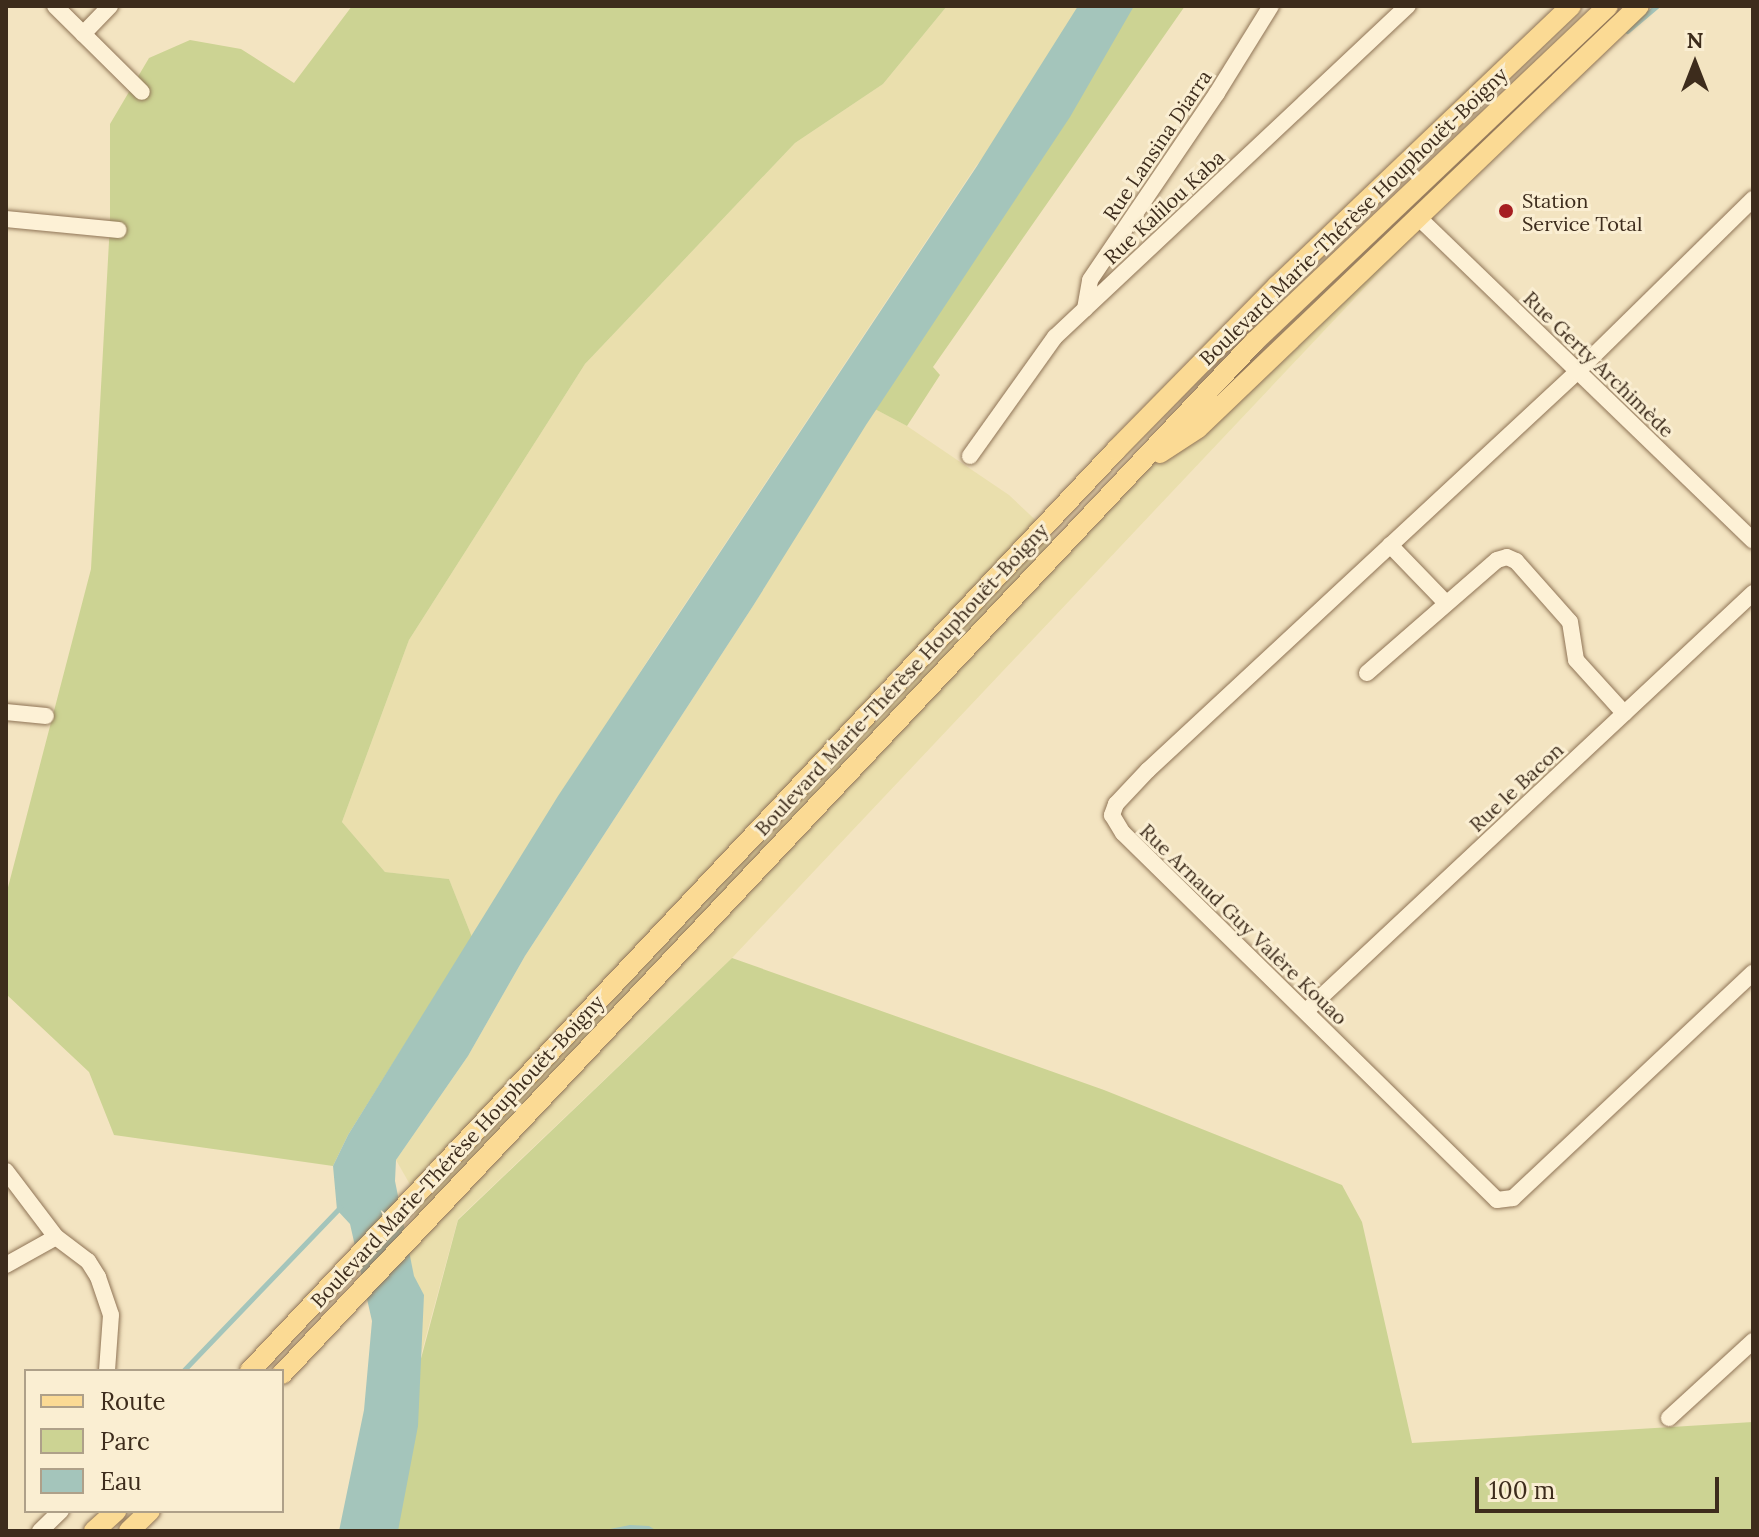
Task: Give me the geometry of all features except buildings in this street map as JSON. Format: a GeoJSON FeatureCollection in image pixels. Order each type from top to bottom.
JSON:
{"type":"FeatureCollection","features":[{"type":"Feature","properties":{"kind":"main road","name":"Boulevard Marie-Thérèse Houphouët-Boigny"},"geometry":{"type":"LineString","coordinates":[[252,1369],[1116,450],[1277,286],[1571,6]]}},
{"type":"Feature","properties":{"kind":"main road","name":"Boulevard Marie-Thérèse Houphouët-Boigny"},"geometry":{"type":"LineString","coordinates":[[284,1372],[1254,342],[1608,6]]}},
{"type":"Feature","properties":{"kind":"main road"},"geometry":{"type":"LineString","coordinates":[[1133,470],[1198,428],[1639,6]]}},
{"type":"Feature","properties":{"kind":"main road"},"geometry":{"type":"LineString","coordinates":[[129,1531],[148,1513]]}},
{"type":"Feature","properties":{"kind":"street"},"geometry":{"type":"LineString","coordinates":[[55,6],[142,92]]}},
{"type":"Feature","properties":{"kind":"street"},"geometry":{"type":"LineString","coordinates":[[83,34],[110,6]]}},
{"type":"Feature","properties":{"kind":"street","name":"Rue Lansina Diarra"},"geometry":{"type":"LineString","coordinates":[[1085,309],[1090,280],[1217,93],[1271,6]]}},
{"type":"Feature","properties":{"kind":"street","name":"Rue Kalilou Kaba"},"geometry":{"type":"LineString","coordinates":[[970,456],[1028,369],[1085,309],[1408,6]]}},
{"type":"Feature","properties":{"kind":"street","name":"Rue Arnaud Guy Valère Kouao"},"geometry":{"type":"LineString","coordinates":[[1753,199],[1578,371],[1148,770],[1116,804],[1112,815],[1123,833],[1306,1011],[1488,1195],[1506,1201],[1753,973]]}},
{"type":"Feature","properties":{"kind":"street","name":"Rue Gerty Archimède"},"geometry":{"type":"LineString","coordinates":[[1417,216],[1753,540]]}},
{"type":"Feature","properties":{"kind":"street"},"geometry":{"type":"LineString","coordinates":[[6,219],[118,230]]}},
{"type":"Feature","properties":{"kind":"street"},"geometry":{"type":"LineString","coordinates":[[1390,545],[1446,603]]}},
{"type":"Feature","properties":{"kind":"street"},"geometry":{"type":"LineString","coordinates":[[1367,673],[1497,560],[1507,557],[1516,561],[1570,622],[1576,660],[1624,713]]}},
{"type":"Feature","properties":{"kind":"street","name":"Rue le Bacon"},"geometry":{"type":"LineString","coordinates":[[1306,1011],[1753,593]]}},
{"type":"Feature","properties":{"kind":"street"},"geometry":{"type":"LineString","coordinates":[[6,712],[46,716]]}},
{"type":"Feature","properties":{"kind":"street"},"geometry":{"type":"LineString","coordinates":[[6,1171],[56,1237],[88,1261],[98,1277],[111,1315],[107,1369]]}},
{"type":"Feature","properties":{"kind":"street"},"geometry":{"type":"LineString","coordinates":[[6,1265],[56,1237]]}},
{"type":"Feature","properties":{"kind":"street"},"geometry":{"type":"LineString","coordinates":[[1669,1418],[1753,1341]]}},
{"type":"Feature","properties":{"kind":"street"},"geometry":{"type":"LineString","coordinates":[[40,1531],[59,1513]]}},
{"type":"Feature","properties":{"kind":"shaded area"},"geometry":{"type":"Polygon","coordinates":[[[947,6],[1111,6],[976,166],[653,652],[472,937],[449,879],[385,872],[342,822],[409,640],[585,364],[795,143],[883,84],[947,6]]]}},
{"type":"Feature","properties":{"kind":"shaded area"},"geometry":{"type":"Polygon","coordinates":[[[1439,209],[732,958],[458,1219],[373,1531],[398,1259],[420,1202],[396,1160],[468,1056],[525,956],[753,606],[873,408],[907,426],[1009,495],[1065,548],[1164,453],[1439,209]]]}},
{"type":"Feature","properties":{"kind":"green space"},"geometry":{"type":"Polygon","coordinates":[[[352,6],[947,6],[883,84],[795,143],[585,364],[409,640],[342,822],[385,872],[449,879],[472,937],[348,1135],[333,1166],[114,1135],[89,1072],[6,994],[6,895],[91,569],[110,223],[110,124],[149,58],[190,40],[241,49],[294,83],[352,6]]]}},
{"type":"Feature","properties":{"kind":"green space"},"geometry":{"type":"Polygon","coordinates":[[[1111,6],[1185,6],[933,367],[940,375],[907,426],[852,397],[1111,6]]]}},
{"type":"Feature","properties":{"kind":"green space"},"geometry":{"type":"Polygon","coordinates":[[[732,958],[1104,1090],[1342,1185],[1362,1222],[1412,1443],[1753,1422],[1753,1531],[375,1531],[458,1220],[732,958]]]}},
{"type":"Feature","properties":{"kind":"water"},"geometry":{"type":"Polygon","coordinates":[[[1078,6],[1134,6],[1070,117],[866,425],[753,606],[525,956],[468,1056],[396,1160],[395,1181],[414,1276],[424,1295],[418,1426],[398,1531],[339,1531],[364,1410],[372,1321],[350,1224],[337,1210],[333,1166],[348,1135],[558,796],[977,166],[1078,6]]]}},
{"type":"Feature","properties":{"kind":"water"},"geometry":{"type":"Polygon","coordinates":[[[630,1525],[649,1526],[657,1531],[600,1531],[630,1525]]]}},
{"type":"Feature","properties":{"kind":"waterway"},"geometry":{"type":"LineString","coordinates":[[1627,31],[1657,6]]}},
{"type":"Feature","properties":{"kind":"waterway"},"geometry":{"type":"LineString","coordinates":[[185,1369],[340,1207]]}},
{"type":"Feature","properties":{"kind":"place","name":"Station Service Total"},"geometry":{"type":"Point","coordinates":[1506,211]}}]}
